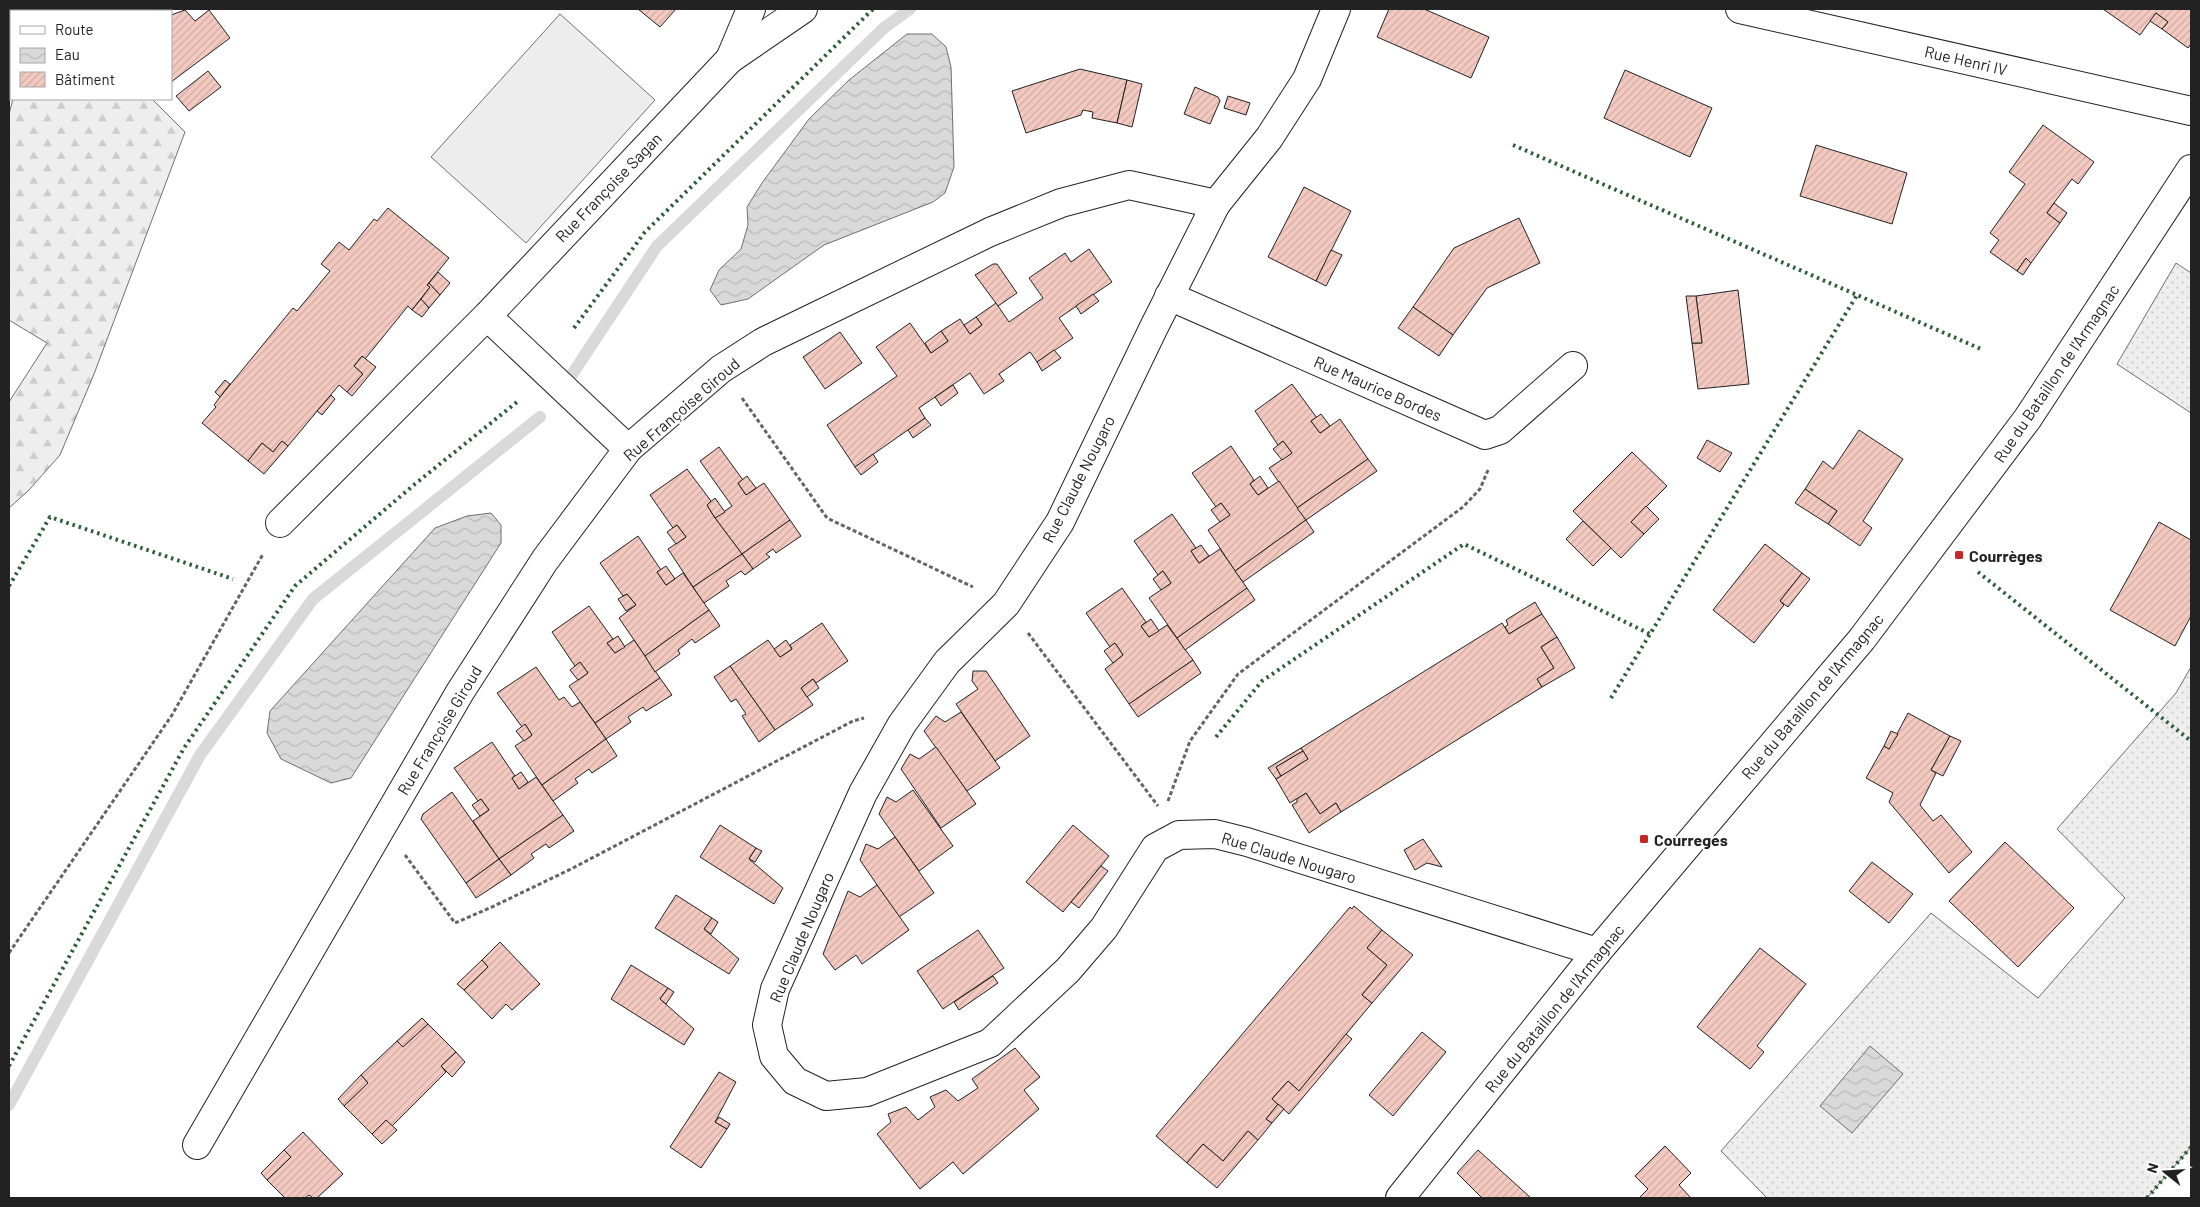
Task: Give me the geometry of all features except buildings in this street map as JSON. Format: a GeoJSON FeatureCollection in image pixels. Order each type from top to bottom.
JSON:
{"type":"FeatureCollection","features":[{"type":"Feature","properties":{"kind":"street","name":"Rue Françoise Sagan"},"geometry":{"type":"LineString","coordinates":[[730,59],[750,9]]}},
{"type":"Feature","properties":{"kind":"street","name":"Rue Françoise Sagan"},"geometry":{"type":"LineString","coordinates":[[280,523],[487,316],[730,59],[803,9]]}},
{"type":"Feature","properties":{"kind":"street"},"geometry":{"type":"LineString","coordinates":[[1216,204],[1269,138],[1307,78],[1336,9]]}},
{"type":"Feature","properties":{"kind":"street","name":"Rue Henri IV"},"geometry":{"type":"LineString","coordinates":[[1740,9],[2191,111]]}},
{"type":"Feature","properties":{"kind":"street","name":"Rue du Bataillon de l'Armagnac"},"geometry":{"type":"LineString","coordinates":[[1400,1198],[1597,952],[1862,639],[2028,418],[2191,169]]}},
{"type":"Feature","properties":{"kind":"street","name":"Rue Françoise Giroud"},"geometry":{"type":"LineString","coordinates":[[198,1145],[460,692],[545,560],[628,449],[722,369],[763,342],[990,232],[1061,203],[1130,185],[1216,204]]}},
{"type":"Feature","properties":{"kind":"street","name":"Rue Claude Nougaro"},"geometry":{"type":"LineString","coordinates":[[1216,204],[1169,296],[1060,522],[1006,604],[948,662],[902,724],[859,802],[775,990],[767,1025],[774,1056],[795,1081],[826,1096],[867,1092],[990,1043],[1068,970],[1104,928],[1155,848],[1179,835],[1215,834],[1247,842],[1597,952]]}},
{"type":"Feature","properties":{"kind":"street","name":"Rue Maurice Bordes"},"geometry":{"type":"LineString","coordinates":[[1169,296],[1485,435]]}},
{"type":"Feature","properties":{"kind":"street"},"geometry":{"type":"LineString","coordinates":[[487,316],[628,449]]}},
{"type":"Feature","properties":{"kind":"street"},"geometry":{"type":"LineString","coordinates":[[1485,435],[1500,430],[1573,366]]}},
{"type":"Feature","properties":{"kind":"path"},"geometry":{"type":"LineString","coordinates":[[9,60],[9,66]]}},
{"type":"Feature","properties":{"kind":"path"},"geometry":{"type":"LineString","coordinates":[[722,369],[827,518],[1006,604],[1179,835]]}},
{"type":"Feature","properties":{"kind":"path"},"geometry":{"type":"LineString","coordinates":[[1163,813],[1190,741],[1238,674],[1463,507],[1480,489],[1489,468],[1485,435]]}},
{"type":"Feature","properties":{"kind":"path"},"geometry":{"type":"LineString","coordinates":[[9,953],[172,715],[280,523]]}},
{"type":"Feature","properties":{"kind":"path"},"geometry":{"type":"LineString","coordinates":[[383,825],[455,923],[571,869],[853,721],[878,715],[902,724]]}},
{"type":"Feature","properties":{"kind":"green space"},"geometry":{"type":"Polygon","coordinates":[[[13,100],[153,100],[185,132],[94,374],[60,455],[29,490],[9,508],[9,402],[47,343],[9,320],[9,114],[13,100]]]}},
{"type":"Feature","properties":{"kind":"green space"},"geometry":{"type":"Polygon","coordinates":[[[2176,263],[2191,273],[2191,413],[2117,364],[2176,263]]]}},
{"type":"Feature","properties":{"kind":"green space"},"geometry":{"type":"Polygon","coordinates":[[[2191,667],[2191,1147],[2147,1198],[1767,1198],[1721,1151],[1931,913],[2038,998],[2125,898],[2057,829],[2176,693],[2191,667]]]}},
{"type":"Feature","properties":{"kind":"shaded area"},"geometry":{"type":"Polygon","coordinates":[[[560,14],[655,100],[526,243],[431,157],[560,14]]]}},
{"type":"Feature","properties":{"kind":"water"},"geometry":{"type":"Polygon","coordinates":[[[907,34],[932,34],[946,47],[951,67],[954,167],[945,193],[933,202],[824,245],[748,299],[721,305],[710,290],[719,270],[741,249],[748,225],[747,207],[762,183],[809,119],[849,80],[907,34]]]}},
{"type":"Feature","properties":{"kind":"water"},"geometry":{"type":"Polygon","coordinates":[[[491,513],[501,525],[501,543],[351,778],[331,783],[281,759],[267,733],[270,711],[435,528],[467,516],[491,513]]]}},
{"type":"Feature","properties":{"kind":"water"},"geometry":{"type":"Polygon","coordinates":[[[1870,1046],[1903,1074],[1852,1133],[1820,1106],[1870,1046]]]}},
{"type":"Feature","properties":{"kind":"waterway"},"geometry":{"type":"LineString","coordinates":[[567,382],[657,246],[885,27],[910,9]]}},
{"type":"Feature","properties":{"kind":"waterway"},"geometry":{"type":"LineString","coordinates":[[9,1105],[200,755],[313,599],[540,417]]}},
{"type":"Feature","properties":{"kind":"hedge"},"geometry":{"type":"LineString","coordinates":[[574,328],[645,232],[873,9]]}},
{"type":"Feature","properties":{"kind":"hedge"},"geometry":{"type":"LineString","coordinates":[[1513,145],[1981,349]]}},
{"type":"Feature","properties":{"kind":"hedge"},"geometry":{"type":"LineString","coordinates":[[1611,698],[1857,295]]}},
{"type":"Feature","properties":{"kind":"hedge"},"geometry":{"type":"LineString","coordinates":[[9,1066],[184,748],[295,586],[415,484],[517,402]]}},
{"type":"Feature","properties":{"kind":"hedge"},"geometry":{"type":"LineString","coordinates":[[9,586],[50,517],[233,579]]}},
{"type":"Feature","properties":{"kind":"hedge"},"geometry":{"type":"LineString","coordinates":[[1216,737],[1262,681],[1464,544],[1650,634]]}},
{"type":"Feature","properties":{"kind":"hedge"},"geometry":{"type":"LineString","coordinates":[[1978,572],[2191,741]]}},
{"type":"Feature","properties":{"kind":"hedge"},"geometry":{"type":"LineString","coordinates":[[2147,1198],[2191,1147]]}},
{"type":"Feature","properties":{"kind":"place","name":"Courrèges"},"geometry":{"type":"Point","coordinates":[1959,555]}},
{"type":"Feature","properties":{"kind":"place","name":"Courreges"},"geometry":{"type":"Point","coordinates":[1644,839]}}]}
